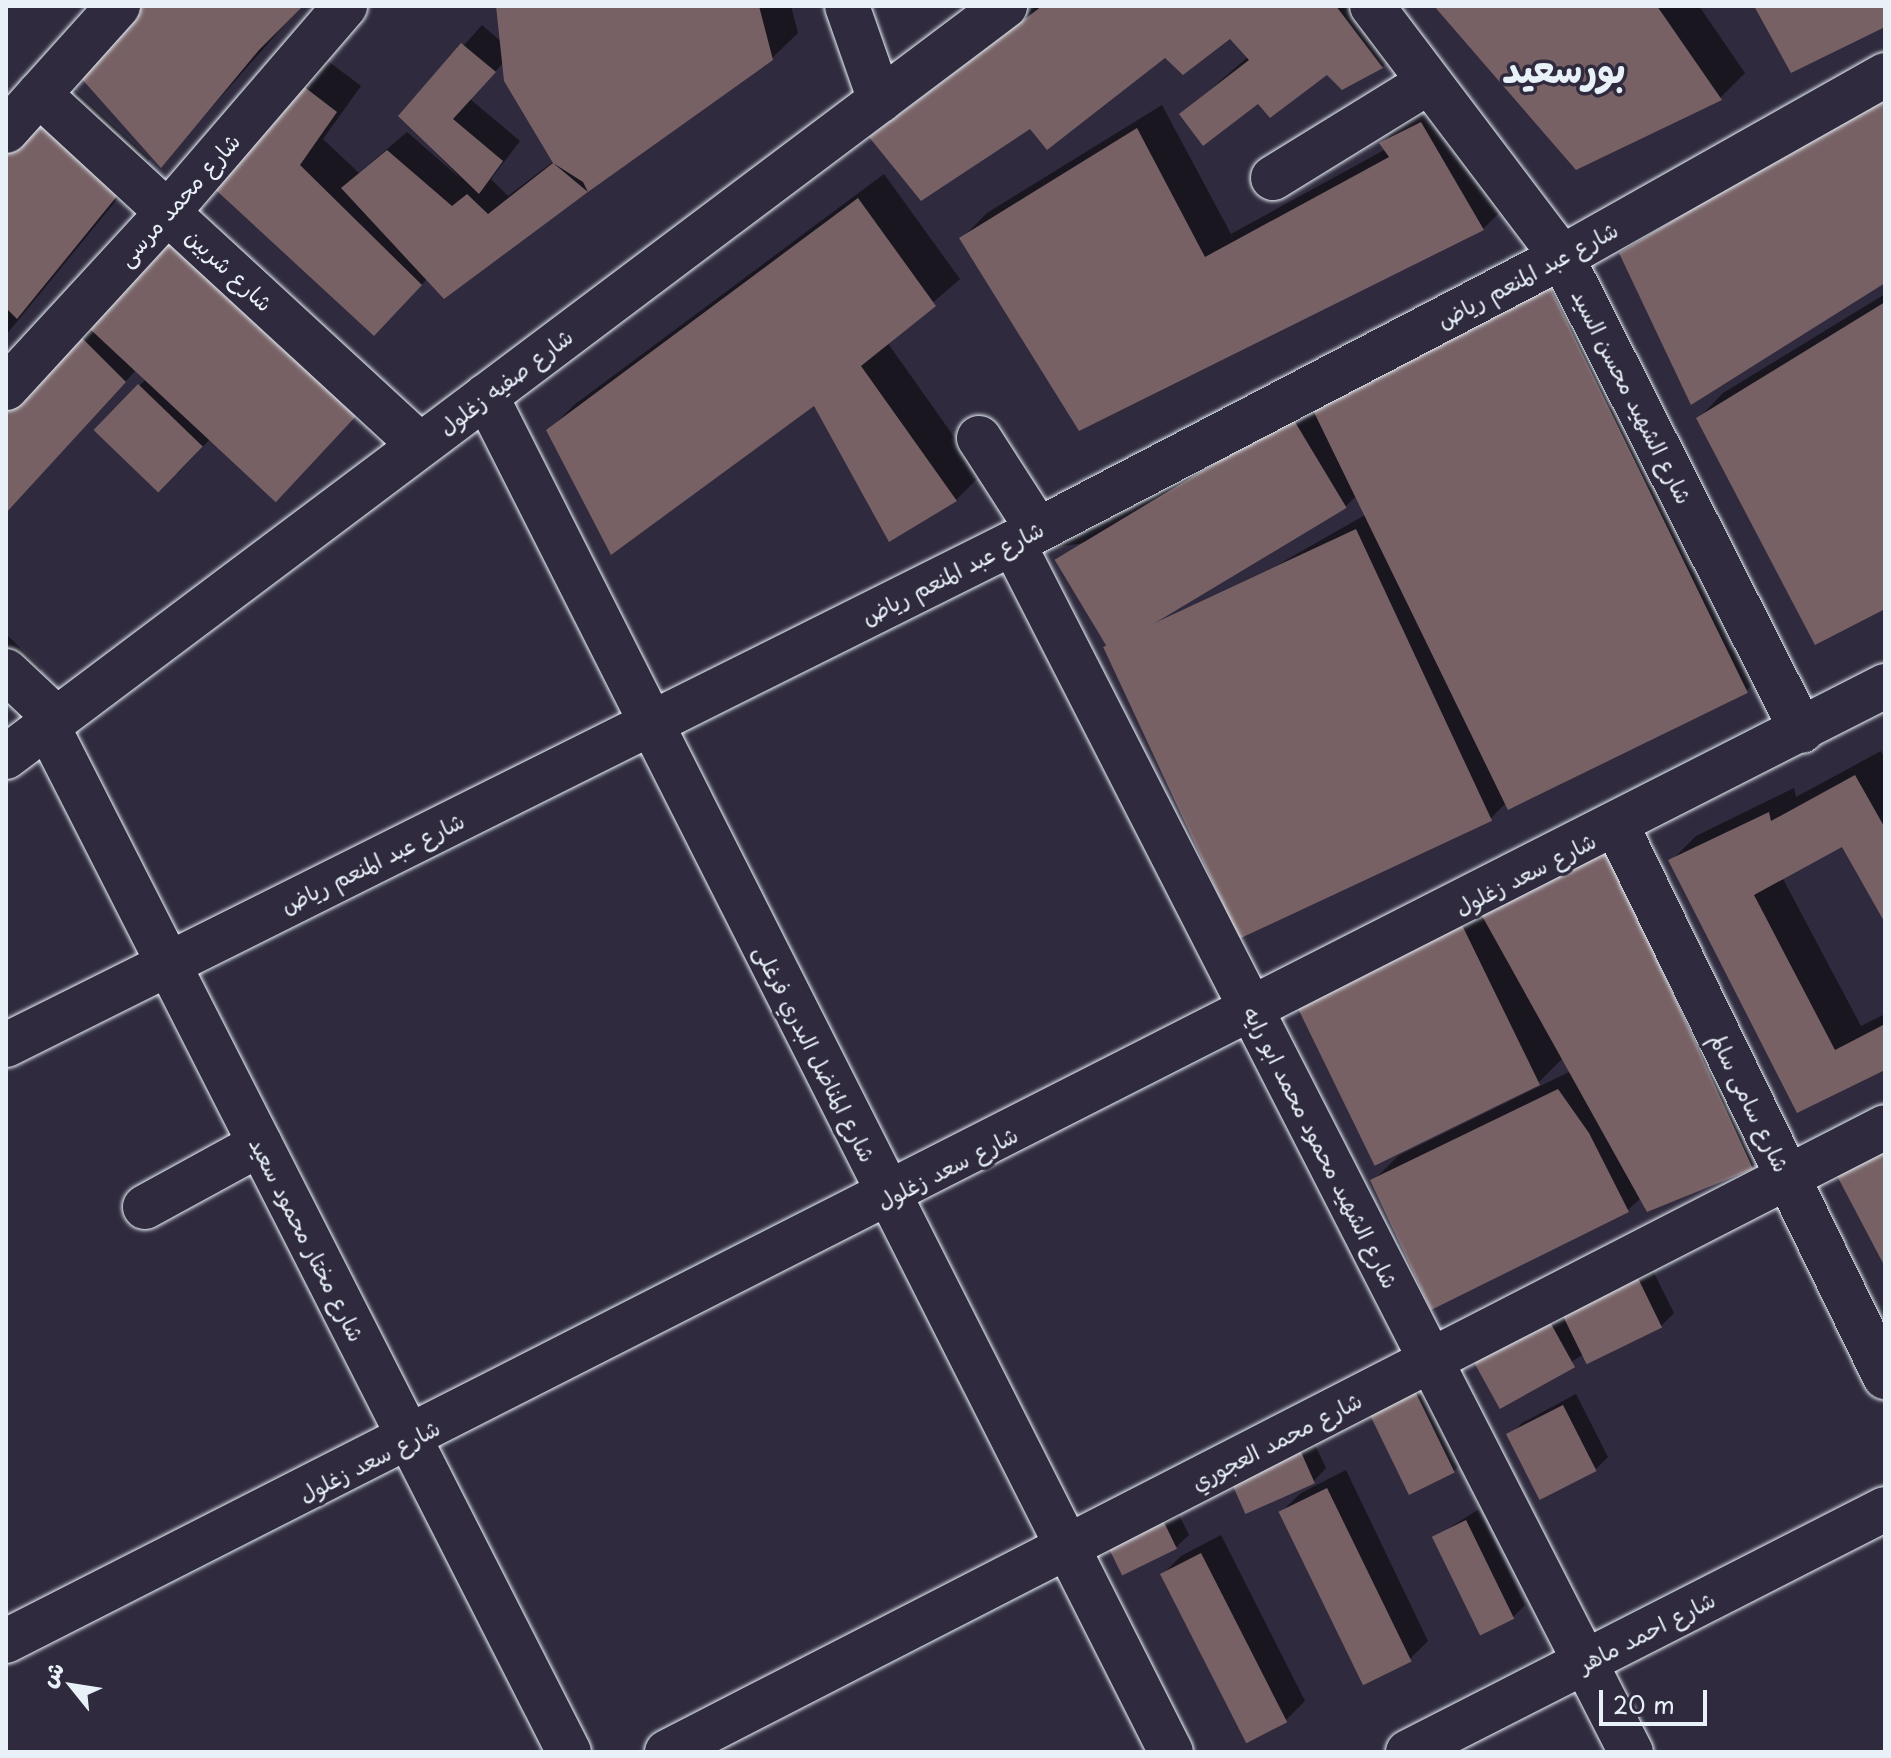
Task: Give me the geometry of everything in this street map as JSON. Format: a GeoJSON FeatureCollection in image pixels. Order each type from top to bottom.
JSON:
{"type":"FeatureCollection","features":[{"type":"Feature","properties":{"kind":"street"},"geometry":{"type":"LineString","coordinates":[[6,131],[118,6]]}},
{"type":"Feature","properties":{"kind":"street","name":"شارع محمد مرسى"},"geometry":{"type":"LineString","coordinates":[[6,388],[168,212],[345,6]]}},
{"type":"Feature","properties":{"kind":"street"},"geometry":{"type":"LineString","coordinates":[[847,6],[880,100]]}},
{"type":"Feature","properties":{"kind":"street","name":"شارع صفيه زغلول"},"geometry":{"type":"LineString","coordinates":[[6,757],[1005,6]]}},
{"type":"Feature","properties":{"kind":"street","name":"شارع الشهيد محسن السيد"},"geometry":{"type":"LineString","coordinates":[[1372,6],[1562,257],[1802,731]]}},
{"type":"Feature","properties":{"kind":"street","name":"شارع عبد المنعم رياض"},"geometry":{"type":"LineString","coordinates":[[6,1045],[1025,536],[1562,257],[1885,75]]}},
{"type":"Feature","properties":{"kind":"street"},"geometry":{"type":"LineString","coordinates":[[1273,178],[1429,82]]}},
{"type":"Feature","properties":{"kind":"street","name":"شارع شربين"},"geometry":{"type":"LineString","coordinates":[[39,94],[420,445]]}},
{"type":"Feature","properties":{"kind":"street","name":"شارع المناضل البدري فرغلى"},"geometry":{"type":"LineString","coordinates":[[486,396],[649,724],[1171,1752]]}},
{"type":"Feature","properties":{"kind":"street","name":"شارع الشهيد محمود محمد ابو رايه"},"geometry":{"type":"LineString","coordinates":[[979,438],[1252,1012],[1631,1752]]}},
{"type":"Feature","properties":{"kind":"street","name":"شارع مختار محمود سعيد"},"geometry":{"type":"LineString","coordinates":[[6,671],[52,722],[169,964],[569,1752]]}},
{"type":"Feature","properties":{"kind":"street","name":"شارع سعد زغلول"},"geometry":{"type":"LineString","coordinates":[[6,1641],[1252,1012],[1885,686]]}},
{"type":"Feature","properties":{"kind":"street","name":"شارع سامى سالم"},"geometry":{"type":"LineString","coordinates":[[1617,826],[1885,1377]]}},
{"type":"Feature","properties":{"kind":"street","name":"شارع محمد العجوري"},"geometry":{"type":"LineString","coordinates":[[667,1752],[1885,1127]]}},
{"type":"Feature","properties":{"kind":"street"},"geometry":{"type":"LineString","coordinates":[[145,1207],[260,1144]]}},
{"type":"Feature","properties":{"kind":"street","name":"شارع احمد ماهر"},"geometry":{"type":"LineString","coordinates":[[1408,1752],[1885,1509]]}},
{"type":"Feature","properties":{"kind":"building"},"geometry":{"type":"Polygon","coordinates":[[[128,6],[303,6],[259,50],[161,168],[73,69],[128,6]]]}},
{"type":"Feature","properties":{"kind":"building"},"geometry":{"type":"Polygon","coordinates":[[[496,6],[759,6],[773,60],[588,192],[583,182],[553,163],[504,81],[496,6]]]}},
{"type":"Feature","properties":{"kind":"building"},"geometry":{"type":"Polygon","coordinates":[[[1042,6],[1336,6],[1383,68],[1342,90],[1327,75],[1270,118],[1258,104],[1203,146],[1179,114],[1249,60],[1230,39],[1183,75],[1165,58],[1047,150],[1030,129],[921,201],[869,137],[1042,6]]]}},
{"type":"Feature","properties":{"kind":"building"},"geometry":{"type":"Polygon","coordinates":[[[1434,6],[1657,6],[1722,100],[1576,170],[1434,6]]]}},
{"type":"Feature","properties":{"kind":"building"},"geometry":{"type":"Polygon","coordinates":[[[1754,6],[1885,6],[1885,27],[1791,73],[1754,6]]]}},
{"type":"Feature","properties":{"kind":"building"},"geometry":{"type":"Polygon","coordinates":[[[461,43],[496,72],[453,119],[503,161],[479,194],[398,116],[461,43]]]}},
{"type":"Feature","properties":{"kind":"building"},"geometry":{"type":"Polygon","coordinates":[[[294,79],[337,112],[300,165],[422,285],[374,336],[205,180],[294,79]]]}},
{"type":"Feature","properties":{"kind":"building"},"geometry":{"type":"Polygon","coordinates":[[[1885,93],[1885,283],[1691,405],[1619,253],[1885,93]]]}},
{"type":"Feature","properties":{"kind":"building"},"geometry":{"type":"Polygon","coordinates":[[[38,104],[126,185],[17,319],[6,308],[6,140],[38,104]]]}},
{"type":"Feature","properties":{"kind":"building"},"geometry":{"type":"Polygon","coordinates":[[[1421,122],[1484,230],[1079,431],[959,238],[1137,128],[1205,257],[1389,157],[1379,143],[1421,122]]]}},
{"type":"Feature","properties":{"kind":"building"},"geometry":{"type":"Polygon","coordinates":[[[387,150],[452,206],[467,194],[488,214],[553,163],[588,192],[444,299],[341,188],[387,150]]]}},
{"type":"Feature","properties":{"kind":"building"},"geometry":{"type":"Polygon","coordinates":[[[858,198],[936,306],[861,366],[957,501],[889,542],[814,406],[611,555],[546,430],[858,198]]]}},
{"type":"Feature","properties":{"kind":"building"},"geometry":{"type":"Polygon","coordinates":[[[165,228],[361,411],[276,502],[80,319],[165,228]]]}},
{"type":"Feature","properties":{"kind":"building"},"geometry":{"type":"Polygon","coordinates":[[[1548,283],[1748,693],[1508,810],[1308,400],[1548,283]]]}},
{"type":"Feature","properties":{"kind":"building"},"geometry":{"type":"Polygon","coordinates":[[[1885,302],[1885,609],[1815,645],[1696,418],[1885,302]]]}},
{"type":"Feature","properties":{"kind":"building"},"geometry":{"type":"Polygon","coordinates":[[[79,335],[126,382],[6,513],[6,410],[79,335]]]}},
{"type":"Feature","properties":{"kind":"building"},"geometry":{"type":"Polygon","coordinates":[[[138,384],[203,447],[158,493],[94,430],[138,384]]]}},
{"type":"Feature","properties":{"kind":"building"},"geometry":{"type":"Polygon","coordinates":[[[1292,417],[1347,508],[1109,651],[1055,560],[1292,417]]]}},
{"type":"Feature","properties":{"kind":"building"},"geometry":{"type":"Polygon","coordinates":[[[1356,529],[1492,821],[1239,939],[1103,647],[1356,529]]]}},
{"type":"Feature","properties":{"kind":"building"},"geometry":{"type":"Polygon","coordinates":[[[1855,775],[1885,828],[1885,923],[1842,847],[1754,895],[1835,1050],[1885,1024],[1885,1070],[1797,1113],[1668,860],[1769,812],[1771,821],[1855,775]]]}},
{"type":"Feature","properties":{"kind":"building"},"geometry":{"type":"Polygon","coordinates":[[[1608,851],[1753,1169],[1647,1212],[1481,914],[1608,851]]]}},
{"type":"Feature","properties":{"kind":"building"},"geometry":{"type":"Polygon","coordinates":[[[1462,925],[1540,1085],[1375,1166],[1297,1006],[1462,925]]]}},
{"type":"Feature","properties":{"kind":"building"},"geometry":{"type":"Polygon","coordinates":[[[1558,1089],[1589,1133],[1629,1212],[1431,1310],[1370,1180],[1558,1089]]]}},
{"type":"Feature","properties":{"kind":"building"},"geometry":{"type":"Polygon","coordinates":[[[1885,1141],[1885,1267],[1834,1170],[1885,1141]]]}},
{"type":"Feature","properties":{"kind":"building"},"geometry":{"type":"Polygon","coordinates":[[[1634,1270],[1662,1328],[1587,1364],[1559,1307],[1634,1270]]]}},
{"type":"Feature","properties":{"kind":"building"},"geometry":{"type":"Polygon","coordinates":[[[1545,1313],[1575,1367],[1500,1409],[1470,1355],[1545,1313]]]}},
{"type":"Feature","properties":{"kind":"building"},"geometry":{"type":"Polygon","coordinates":[[[1414,1389],[1455,1473],[1409,1495],[1368,1411],[1414,1389]]]}},
{"type":"Feature","properties":{"kind":"building"},"geometry":{"type":"Polygon","coordinates":[[[1563,1405],[1597,1471],[1540,1500],[1506,1434],[1563,1405]]]}},
{"type":"Feature","properties":{"kind":"building"},"geometry":{"type":"Polygon","coordinates":[[[1297,1443],[1315,1483],[1245,1514],[1228,1474],[1297,1443]]]}},
{"type":"Feature","properties":{"kind":"building"},"geometry":{"type":"Polygon","coordinates":[[[1327,1488],[1412,1661],[1363,1685],[1278,1512],[1327,1488]]]}},
{"type":"Feature","properties":{"kind":"building"},"geometry":{"type":"Polygon","coordinates":[[[1159,1512],[1177,1549],[1122,1576],[1104,1539],[1159,1512]]]}},
{"type":"Feature","properties":{"kind":"building"},"geometry":{"type":"Polygon","coordinates":[[[1466,1520],[1514,1619],[1480,1636],[1432,1537],[1466,1520]]]}},
{"type":"Feature","properties":{"kind":"building"},"geometry":{"type":"Polygon","coordinates":[[[1201,1553],[1287,1722],[1246,1743],[1160,1574],[1201,1553]]]}},
{"type":"Feature","properties":{"kind":"district","name":"بورسعيد"},"geometry":{"type":"Point","coordinates":[1564,68]}}]}
